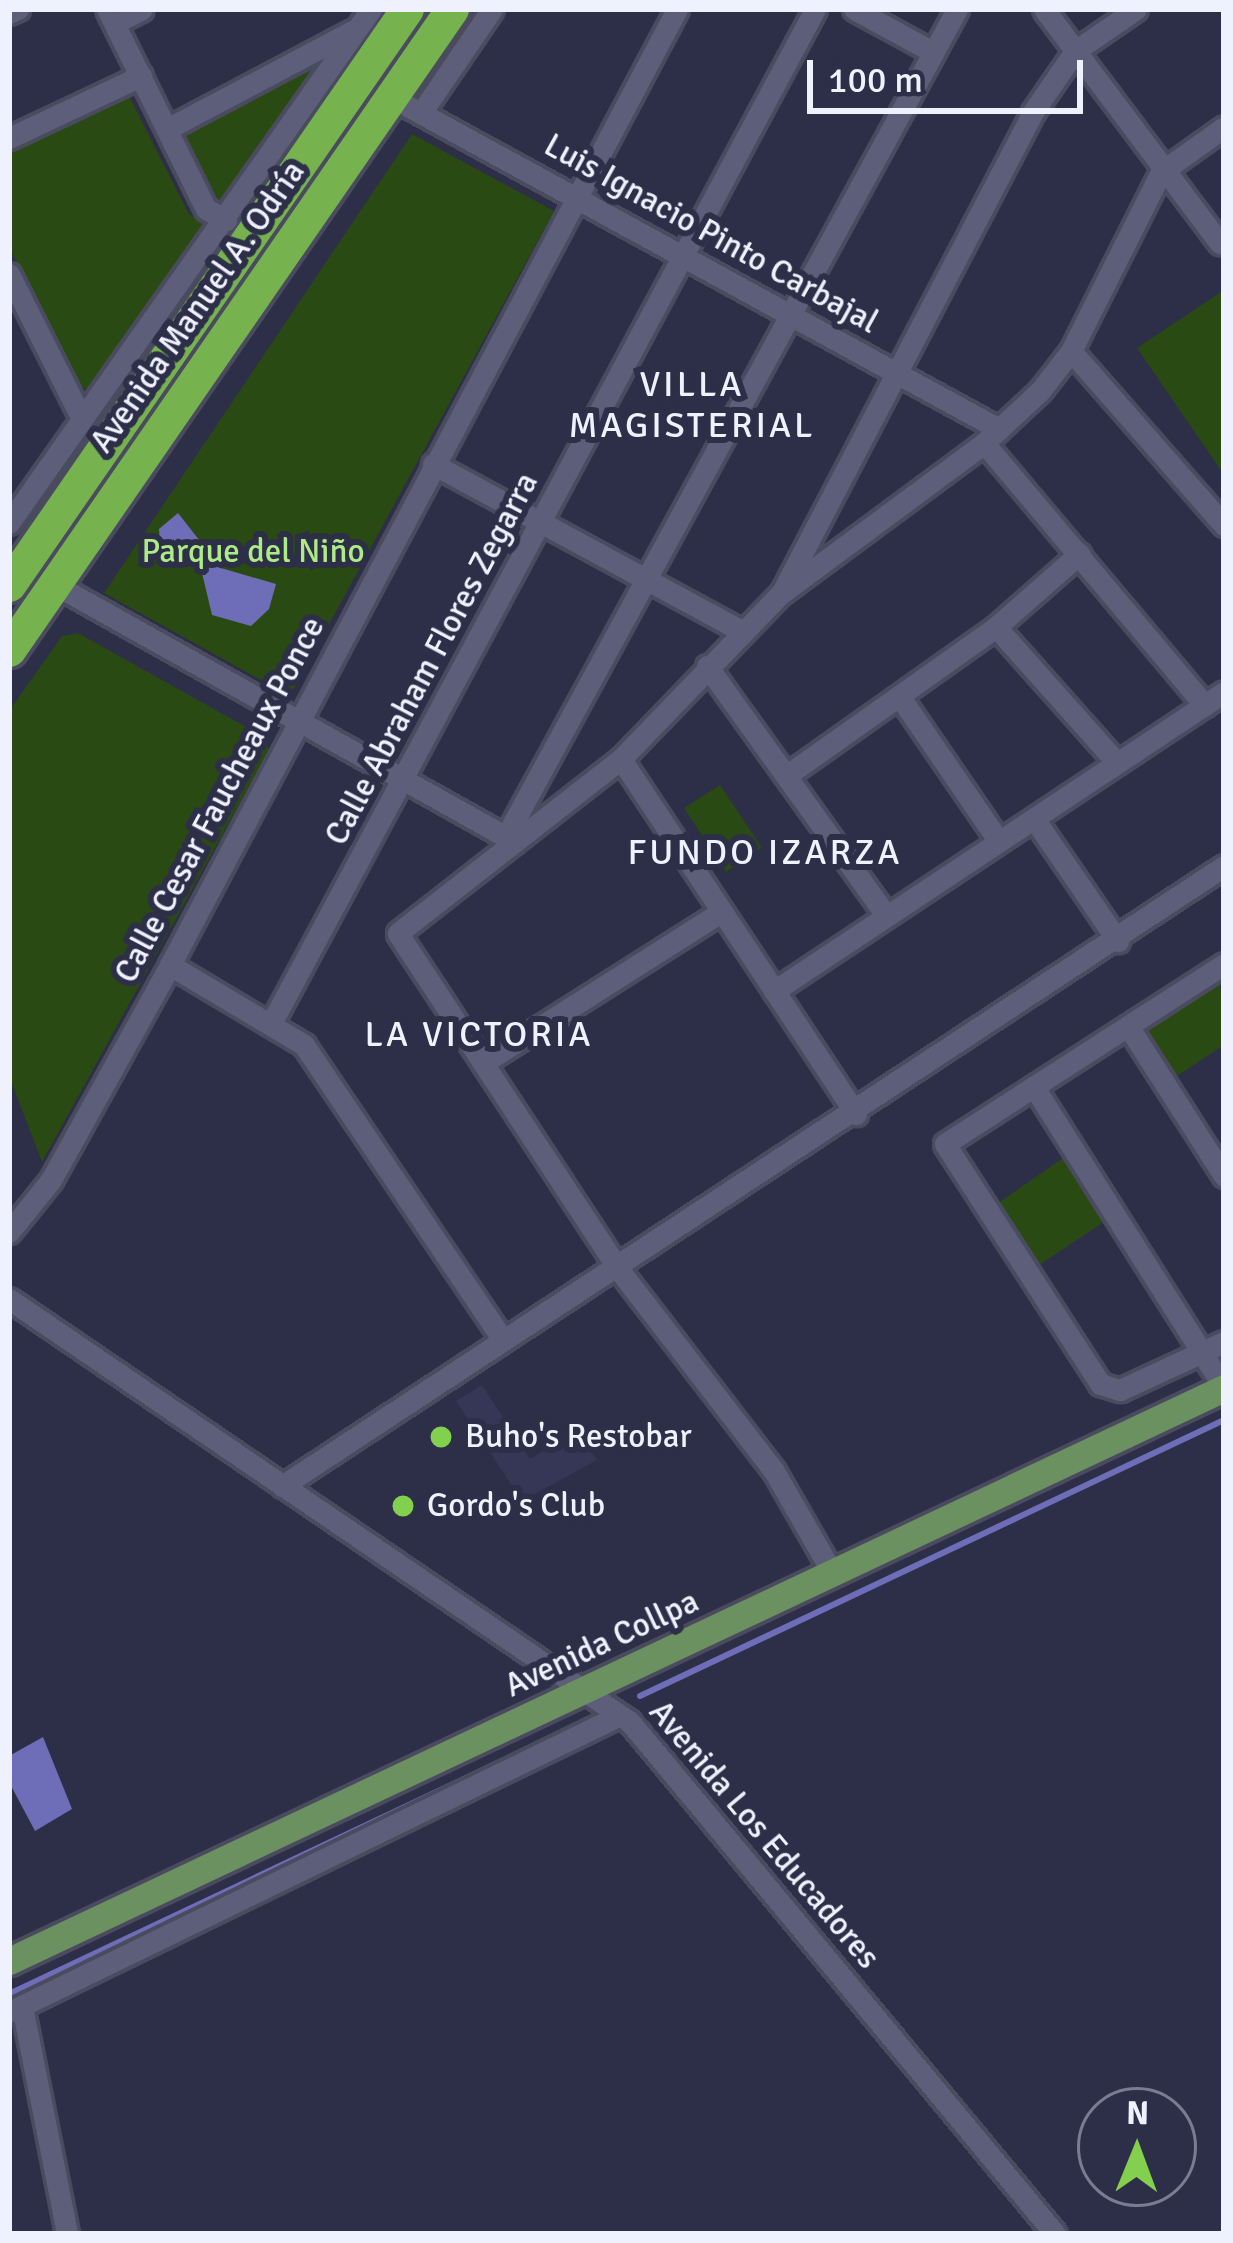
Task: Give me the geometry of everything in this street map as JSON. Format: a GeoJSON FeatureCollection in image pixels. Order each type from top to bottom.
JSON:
{"type":"FeatureCollection","features":[{"type":"Feature","properties":{"kind":"highway","name":"Avenida Manuel A. Odría"},"geometry":{"type":"LineString","coordinates":[[9,585],[406,9]]}},
{"type":"Feature","properties":{"kind":"highway","name":"Avenida Manuel A. Odría"},"geometry":{"type":"LineString","coordinates":[[9,650],[406,105],[452,9]]}},
{"type":"Feature","properties":{"kind":"highway"},"geometry":{"type":"LineString","coordinates":[[40,541],[62,572]]}},
{"type":"Feature","properties":{"kind":"main road","name":"Avenida Collpa"},"geometry":{"type":"LineString","coordinates":[[9,1961],[1224,1388]]}},
{"type":"Feature","properties":{"kind":"street"},"geometry":{"type":"LineString","coordinates":[[9,13],[18,9]]}},
{"type":"Feature","properties":{"kind":"street"},"geometry":{"type":"LineString","coordinates":[[142,9],[111,16],[206,209],[226,220]]}},
{"type":"Feature","properties":{"kind":"street","name":"Avenida Manuel A. Odría"},"geometry":{"type":"LineString","coordinates":[[9,524],[371,9]]}},
{"type":"Feature","properties":{"kind":"street","name":"Avenida Manuel A. Odría"},"geometry":{"type":"LineString","coordinates":[[406,105],[492,9]]}},
{"type":"Feature","properties":{"kind":"street","name":"Calle Cesar Faucheaux Ponce"},"geometry":{"type":"LineString","coordinates":[[9,1232],[51,1180],[170,965],[677,9]]}},
{"type":"Feature","properties":{"kind":"street","name":"Calle Abraham Flores Zegarra"},"geometry":{"type":"LineString","coordinates":[[273,1020],[814,9]]}},
{"type":"Feature","properties":{"kind":"street"},"geometry":{"type":"LineString","coordinates":[[854,9],[933,52]]}},
{"type":"Feature","properties":{"kind":"street"},"geometry":{"type":"LineString","coordinates":[[511,840],[644,577],[957,9]]}},
{"type":"Feature","properties":{"kind":"street"},"geometry":{"type":"LineString","coordinates":[[1044,9],[1161,172],[1220,243]]}},
{"type":"Feature","properties":{"kind":"street"},"geometry":{"type":"LineString","coordinates":[[782,592],[892,370],[1033,112],[1075,51],[1136,9]]}},
{"type":"Feature","properties":{"kind":"street"},"geometry":{"type":"LineString","coordinates":[[167,129],[356,28]]}},
{"type":"Feature","properties":{"kind":"street"},"geometry":{"type":"LineString","coordinates":[[9,138],[140,76]]}},
{"type":"Feature","properties":{"kind":"street","name":"Luis Ignacio Pinto Carbajal"},"geometry":{"type":"LineString","coordinates":[[406,105],[892,370],[992,436]]}},
{"type":"Feature","properties":{"kind":"street"},"geometry":{"type":"LineString","coordinates":[[833,1574],[774,1471],[617,1267],[398,933],[511,840],[621,759],[782,592],[992,436],[1071,351],[1161,172],[1224,127]]}},
{"type":"Feature","properties":{"kind":"street"},"geometry":{"type":"LineString","coordinates":[[9,274],[82,419]]}},
{"type":"Feature","properties":{"kind":"street"},"geometry":{"type":"LineString","coordinates":[[1071,351],[1224,525]]}},
{"type":"Feature","properties":{"kind":"street"},"geometry":{"type":"LineString","coordinates":[[774,991],[1215,698],[1078,554],[992,436]]}},
{"type":"Feature","properties":{"kind":"street"},"geometry":{"type":"LineString","coordinates":[[434,464],[744,632]]}},
{"type":"Feature","properties":{"kind":"street"},"geometry":{"type":"LineString","coordinates":[[9,524],[40,541]]}},
{"type":"Feature","properties":{"kind":"street"},"geometry":{"type":"LineString","coordinates":[[790,772],[996,627],[1078,554]]}},
{"type":"Feature","properties":{"kind":"street"},"geometry":{"type":"LineString","coordinates":[[62,572],[511,840]]}},
{"type":"Feature","properties":{"kind":"street"},"geometry":{"type":"LineString","coordinates":[[996,627],[1117,763]]}},
{"type":"Feature","properties":{"kind":"street"},"geometry":{"type":"LineString","coordinates":[[707,666],[790,772],[886,915]]}},
{"type":"Feature","properties":{"kind":"street"},"geometry":{"type":"LineString","coordinates":[[900,698],[998,839]]}},
{"type":"Feature","properties":{"kind":"street"},"geometry":{"type":"LineString","coordinates":[[621,759],[856,1114]]}},
{"type":"Feature","properties":{"kind":"street"},"geometry":{"type":"LineString","coordinates":[[1035,820],[1118,941]]}},
{"type":"Feature","properties":{"kind":"street"},"geometry":{"type":"LineString","coordinates":[[282,1486],[502,1339],[856,1114],[1224,866]]}},
{"type":"Feature","properties":{"kind":"street"},"geometry":{"type":"LineString","coordinates":[[483,1063],[721,912]]}},
{"type":"Feature","properties":{"kind":"street"},"geometry":{"type":"LineString","coordinates":[[170,965],[273,1020],[304,1045],[502,1339]]}},
{"type":"Feature","properties":{"kind":"street"},"geometry":{"type":"LineString","coordinates":[[1214,1347],[1120,1390],[1100,1384],[945,1144],[1223,967]]}},
{"type":"Feature","properties":{"kind":"street"},"geometry":{"type":"LineString","coordinates":[[1128,1026],[1224,1176]]}},
{"type":"Feature","properties":{"kind":"street"},"geometry":{"type":"LineString","coordinates":[[1034,1087],[1214,1347],[1224,1388]]}},
{"type":"Feature","properties":{"kind":"street","name":"Avenida Los Educadores"},"geometry":{"type":"LineString","coordinates":[[9,1299],[590,1689],[620,1715],[1054,2234]]}},
{"type":"Feature","properties":{"kind":"street"},"geometry":{"type":"LineString","coordinates":[[67,2234],[16,2009],[620,1715]]}},
{"type":"Feature","properties":{"kind":"shaded area"},"geometry":{"type":"Polygon","coordinates":[[[178,513],[221,568],[276,584],[269,609],[251,626],[212,615],[202,573],[160,546],[159,529],[178,513]]]}},
{"type":"Feature","properties":{"kind":"shaded area"},"geometry":{"type":"Polygon","coordinates":[[[482,1385],[530,1459],[576,1430],[597,1460],[522,1501],[456,1401],[482,1385]]]}},
{"type":"Feature","properties":{"kind":"shaded area"},"geometry":{"type":"Polygon","coordinates":[[[43,1737],[72,1809],[35,1831],[9,1782],[9,1756],[43,1737]]]}},
{"type":"Feature","properties":{"kind":"green space"},"geometry":{"type":"Polygon","coordinates":[[[417,9],[439,9],[65,543],[58,538],[417,9]]]}},
{"type":"Feature","properties":{"kind":"green space"},"geometry":{"type":"Polygon","coordinates":[[[337,41],[222,207],[180,129],[337,41]]]}},
{"type":"Feature","properties":{"kind":"green space"},"geometry":{"type":"Polygon","coordinates":[[[128,94],[189,214],[205,225],[91,390],[77,386],[9,247],[9,151],[128,94]]]}},
{"type":"Feature","properties":{"kind":"green space","name":"Parque del Niño"},"geometry":{"type":"Polygon","coordinates":[[[412,134],[554,211],[290,696],[104,593],[412,134]]]}},
{"type":"Feature","properties":{"kind":"green space"},"geometry":{"type":"Polygon","coordinates":[[[1224,290],[1224,475],[1137,348],[1224,290]]]}},
{"type":"Feature","properties":{"kind":"green space"},"geometry":{"type":"Polygon","coordinates":[[[78,633],[264,737],[269,750],[42,1162],[9,1076],[9,711],[62,636],[78,633]]]}},
{"type":"Feature","properties":{"kind":"green space"},"geometry":{"type":"Polygon","coordinates":[[[720,785],[762,848],[726,872],[684,808],[720,785]]]}},
{"type":"Feature","properties":{"kind":"green space"},"geometry":{"type":"Polygon","coordinates":[[[1220,980],[1224,1045],[1171,1080],[1139,1030],[1220,980]]]}},
{"type":"Feature","properties":{"kind":"green space"},"geometry":{"type":"Polygon","coordinates":[[[1066,1156],[1107,1220],[1033,1269],[994,1206],[1066,1156]]]}},
{"type":"Feature","properties":{"kind":"waterway"},"geometry":{"type":"LineString","coordinates":[[640,1696],[1224,1420]]}},
{"type":"Feature","properties":{"kind":"waterway"},"geometry":{"type":"LineString","coordinates":[[9,1994],[504,1760]]}},
{"type":"Feature","properties":{"kind":"place","name":"Buho's Restobar"},"geometry":{"type":"Point","coordinates":[441,1437]}},
{"type":"Feature","properties":{"kind":"place","name":"Gordo's Club"},"geometry":{"type":"Point","coordinates":[403,1506]}},
{"type":"Feature","properties":{"kind":"district","name":"VILLA MAGISTERIAL"},"geometry":{"type":"Point","coordinates":[692,404]}},
{"type":"Feature","properties":{"kind":"district","name":"FUNDO IZARZA"},"geometry":{"type":"Point","coordinates":[765,853]}},
{"type":"Feature","properties":{"kind":"district","name":"LA VICTORIA"},"geometry":{"type":"Point","coordinates":[479,1035]}}]}
